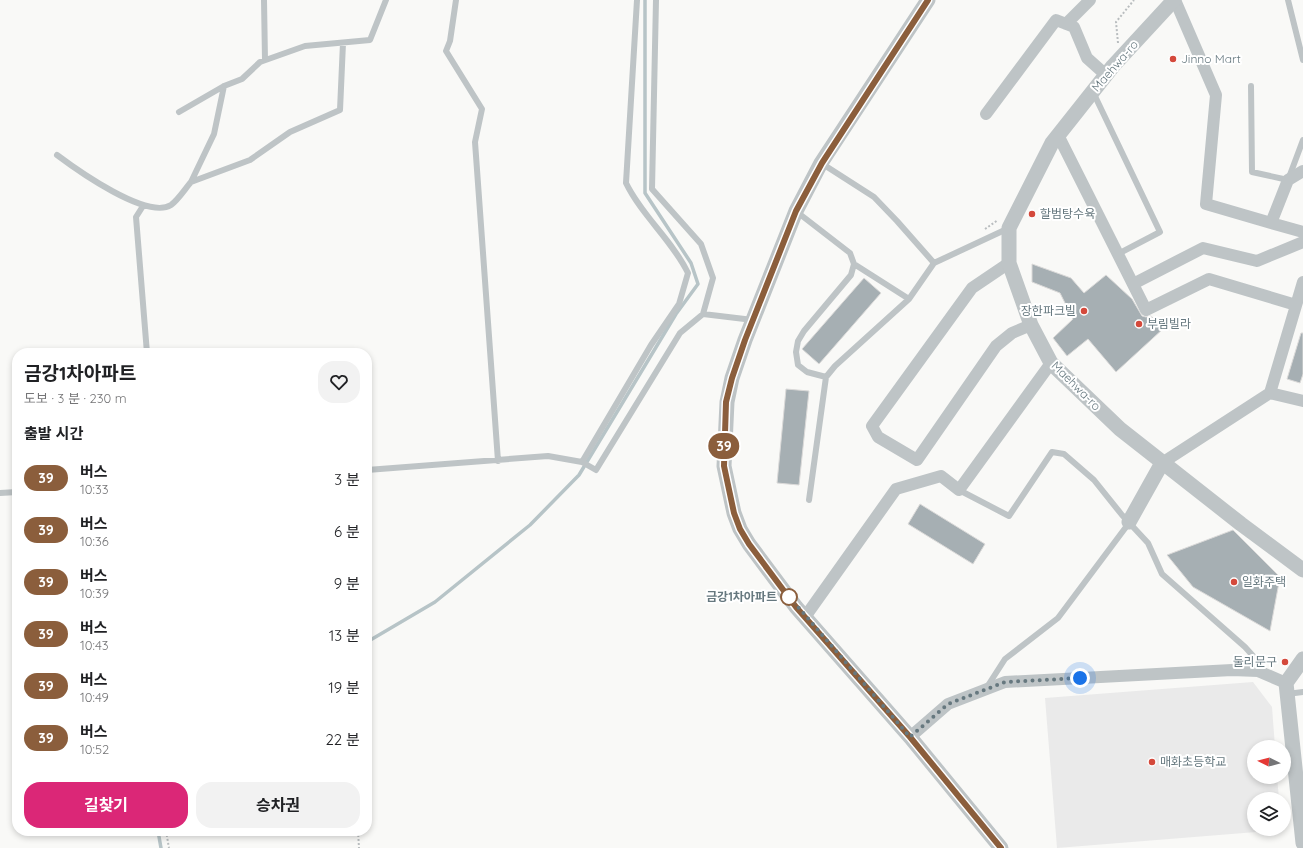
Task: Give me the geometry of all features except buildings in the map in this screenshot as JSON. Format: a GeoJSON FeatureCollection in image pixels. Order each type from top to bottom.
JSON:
{"type":"FeatureCollection","features":[{"type":"Feature","properties":{"kind":"street"},"geometry":{"type":"LineString","coordinates":[[928,0],[822,163],[796,211],[732,378],[726,402],[724,466],[730,497],[740,529],[749,544],[805,617],[910,737],[1001,848]]}},
{"type":"Feature","properties":{"kind":"street"},"geometry":{"type":"LineString","coordinates":[[1066,24],[1090,0]]}},
{"type":"Feature","properties":{"kind":"street"},"geometry":{"type":"LineString","coordinates":[[1174,0],[1216,95],[1206,204],[1303,232]]}},
{"type":"Feature","properties":{"kind":"street","name":"Maehwa-ro"},"geometry":{"type":"LineString","coordinates":[[1174,0],[1106,75],[1052,143],[1008,228],[1009,263],[1031,325],[1051,363],[1120,429],[1162,463],[1303,570]]}},
{"type":"Feature","properties":{"kind":"street"},"geometry":{"type":"LineString","coordinates":[[986,114],[1056,20],[1074,27],[1087,58],[1106,75]]}},
{"type":"Feature","properties":{"kind":"street"},"geometry":{"type":"LineString","coordinates":[[1058,135],[1146,310],[1209,279],[1296,305]]}},
{"type":"Feature","properties":{"kind":"street"},"geometry":{"type":"LineString","coordinates":[[1271,223],[1288,180],[1303,171]]}},
{"type":"Feature","properties":{"kind":"street"},"geometry":{"type":"LineString","coordinates":[[1133,284],[1202,248],[1257,261],[1303,242]]}},
{"type":"Feature","properties":{"kind":"street"},"geometry":{"type":"LineString","coordinates":[[1009,263],[972,288],[872,426],[878,437],[917,460],[996,346],[1012,333],[1031,325]]}},
{"type":"Feature","properties":{"kind":"street"},"geometry":{"type":"LineString","coordinates":[[1129,522],[1162,463],[1270,394],[1303,282]]}},
{"type":"Feature","properties":{"kind":"street"},"geometry":{"type":"LineString","coordinates":[[805,617],[896,489],[941,476],[959,490],[1051,363]]}},
{"type":"Feature","properties":{"kind":"street"},"geometry":{"type":"LineString","coordinates":[[1270,394],[1303,401]]}},
{"type":"Feature","properties":{"kind":"street"},"geometry":{"type":"LineString","coordinates":[[1303,658],[1286,689],[1303,843]]}},
{"type":"Feature","properties":{"kind":"street"},"geometry":{"type":"LineString","coordinates":[[910,737],[948,704],[1005,682],[1232,670],[1258,671],[1286,689]]}},
{"type":"Feature","properties":{"kind":"lane"},"geometry":{"type":"LineString","coordinates":[[264,0],[265,60]]}},
{"type":"Feature","properties":{"kind":"lane"},"geometry":{"type":"LineString","coordinates":[[179,112],[224,86],[242,79],[260,62],[265,60],[304,46],[370,40],[386,0]]}},
{"type":"Feature","properties":{"kind":"lane"},"geometry":{"type":"LineString","coordinates":[[456,0],[450,41],[446,51],[482,109],[475,142],[498,461]]}},
{"type":"Feature","properties":{"kind":"lane"},"geometry":{"type":"LineString","coordinates":[[582,462],[651,345],[679,304],[688,273],[681,259],[635,201],[626,183],[637,0]]}},
{"type":"Feature","properties":{"kind":"lane"},"geometry":{"type":"LineString","coordinates":[[372,470],[548,456],[582,462],[596,470],[680,333],[703,314],[713,278],[701,244],[652,188],[656,0]]}},
{"type":"Feature","properties":{"kind":"lane"},"geometry":{"type":"LineString","coordinates":[[1288,0],[1303,60]]}},
{"type":"Feature","properties":{"kind":"lane"},"geometry":{"type":"LineString","coordinates":[[191,182],[250,160],[290,132],[340,110],[343,42]]}},
{"type":"Feature","properties":{"kind":"lane"},"geometry":{"type":"LineString","coordinates":[[57,155],[85,176],[143,206],[154,208],[170,205],[191,182],[214,134],[224,86]]}},
{"type":"Feature","properties":{"kind":"lane"},"geometry":{"type":"LineString","coordinates":[[1250,86],[1252,172],[1288,180],[1303,140]]}},
{"type":"Feature","properties":{"kind":"lane"},"geometry":{"type":"LineString","coordinates":[[1093,91],[1160,232],[1118,254]]}},
{"type":"Feature","properties":{"kind":"lane"},"geometry":{"type":"LineString","coordinates":[[822,163],[874,197],[934,264]]}},
{"type":"Feature","properties":{"kind":"lane"},"geometry":{"type":"LineString","coordinates":[[143,206],[136,217],[147,348]]}},
{"type":"Feature","properties":{"kind":"lane"},"geometry":{"type":"LineString","coordinates":[[796,211],[850,252],[854,264],[851,275],[804,330],[798,341],[796,352],[798,364],[808,372],[826,377]]}},
{"type":"Feature","properties":{"kind":"lane"},"geometry":{"type":"LineString","coordinates":[[809,500],[826,377],[835,366],[909,299],[934,264],[1008,228]]}},
{"type":"Feature","properties":{"kind":"lane"},"geometry":{"type":"LineString","coordinates":[[854,264],[909,299]]}},
{"type":"Feature","properties":{"kind":"lane"},"geometry":{"type":"LineString","coordinates":[[703,314],[753,320]]}},
{"type":"Feature","properties":{"kind":"lane"},"geometry":{"type":"LineString","coordinates":[[959,490],[1009,516],[1052,452],[1064,454],[1094,480],[1148,543],[1162,574],[1254,656],[1258,671]]}},
{"type":"Feature","properties":{"kind":"lane"},"geometry":{"type":"LineString","coordinates":[[0,493],[12,492]]}},
{"type":"Feature","properties":{"kind":"lane"},"geometry":{"type":"LineString","coordinates":[[986,690],[1005,659],[1058,618],[1129,522]]}},
{"type":"Feature","properties":{"kind":"lane"},"geometry":{"type":"LineString","coordinates":[[1286,689],[1303,692]]}},
{"type":"Feature","properties":{"kind":"path"},"geometry":{"type":"LineString","coordinates":[[167,836],[169,848]]}},
{"type":"Feature","properties":{"kind":"path"},"geometry":{"type":"LineString","coordinates":[[358,836],[359,848]]}},
{"type":"Feature","properties":{"kind":"shaded area","name":"매화초등학교"},"geometry":{"type":"Polygon","coordinates":[[[1253,682],[1272,707],[1274,740],[1247,740],[1247,784],[1278,784],[1278,792],[1247,792],[1247,833],[1057,848],[1045,698],[1253,682]]]}},
{"type":"Feature","properties":{"kind":"waterway"},"geometry":{"type":"LineString","coordinates":[[372,639],[435,602],[530,525],[579,475],[676,314],[698,284],[691,263],[645,193],[645,0]]}},
{"type":"Feature","properties":{"kind":"waterway"},"geometry":{"type":"LineString","coordinates":[[159,836],[161,848]]}},
{"type":"Feature","properties":{"kind":"bus line","name":"39"},"geometry":{"type":"LineString","coordinates":[[928,0],[822,163],[796,211],[745,340],[732,378],[726,402],[724,466],[734,513],[740,529],[749,544],[796,607],[910,737],[1001,848]]}},
{"type":"Feature","properties":{"kind":"place","name":"Jinno Mart"},"geometry":{"type":"Point","coordinates":[1173,59]}},
{"type":"Feature","properties":{"kind":"place","name":"할범탕수육"},"geometry":{"type":"Point","coordinates":[1032,214]}},
{"type":"Feature","properties":{"kind":"place","name":"장한파크빌"},"geometry":{"type":"Point","coordinates":[1084,311]}},
{"type":"Feature","properties":{"kind":"place","name":"부림빌라"},"geometry":{"type":"Point","coordinates":[1139,324]}},
{"type":"Feature","properties":{"kind":"place","name":"일화주택"},"geometry":{"type":"Point","coordinates":[1234,582]}},
{"type":"Feature","properties":{"kind":"place","name":"금강1차아파트"},"geometry":{"type":"Point","coordinates":[789,597]}},
{"type":"Feature","properties":{"kind":"place","name":"둘리문구"},"geometry":{"type":"Point","coordinates":[1285,662]}},
{"type":"Feature","properties":{"kind":"place","name":"매화초등학교"},"geometry":{"type":"Point","coordinates":[1152,762]}},
{"type":"Feature","properties":{"kind":"route"},"geometry":{"type":"LineString","coordinates":[[789,597],[787,594],[796,607],[910,737],[948,704],[1005,682],[1080,678]]}}]}
